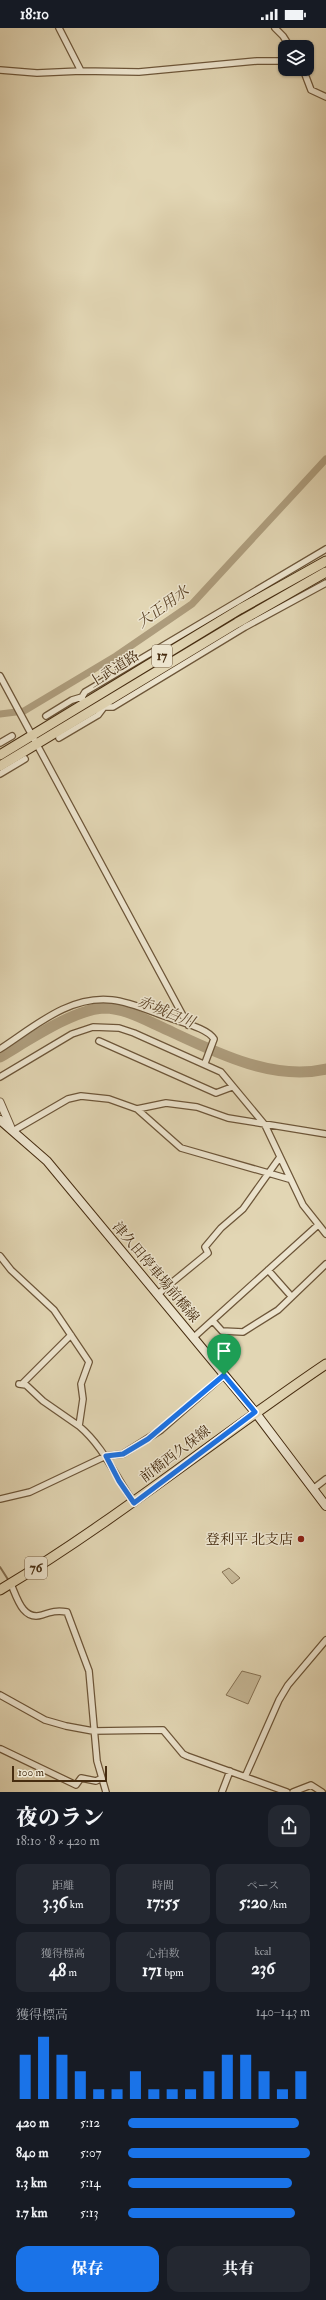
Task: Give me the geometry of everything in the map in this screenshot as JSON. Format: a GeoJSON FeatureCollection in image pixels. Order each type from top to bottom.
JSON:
{"type":"FeatureCollection","features":[{"type":"Feature","properties":{"kind":"main road","name":"上武道路"},"geometry":{"type":"LineString","coordinates":[[0,755],[33,735],[83,700],[96,697],[240,609],[326,561]]}},
{"type":"Feature","properties":{"kind":"main road","name":"上武道路"},"geometry":{"type":"LineString","coordinates":[[0,766],[103,706],[237,623],[326,572]]}},
{"type":"Feature","properties":{"kind":"main road","name":"津久田停車場前橋線"},"geometry":{"type":"LineString","coordinates":[[1,1122],[13,1130],[47,1161],[255,1412],[326,1506]]}},
{"type":"Feature","properties":{"kind":"main road","name":"前橋西久保線"},"geometry":{"type":"LineString","coordinates":[[0,1590],[72,1545],[134,1503],[255,1412],[326,1364]]}},
{"type":"Feature","properties":{"kind":"street"},"geometry":{"type":"LineString","coordinates":[[59,28],[81,71]]}},
{"type":"Feature","properties":{"kind":"street"},"geometry":{"type":"LineString","coordinates":[[274,28],[284,36],[286,40]]}},
{"type":"Feature","properties":{"kind":"street"},"geometry":{"type":"LineString","coordinates":[[0,70],[37,74],[81,71],[138,72],[257,61],[278,61]]}},
{"type":"Feature","properties":{"kind":"street"},"geometry":{"type":"LineString","coordinates":[[305,76],[311,90],[326,97]]}},
{"type":"Feature","properties":{"kind":"street"},"geometry":{"type":"LineString","coordinates":[[46,716],[72,700],[83,700],[85,692],[326,549]]}},
{"type":"Feature","properties":{"kind":"street"},"geometry":{"type":"LineString","coordinates":[[103,706],[113,706],[246,627],[326,583]]}},
{"type":"Feature","properties":{"kind":"street"},"geometry":{"type":"LineString","coordinates":[[0,676],[188,1024]]}},
{"type":"Feature","properties":{"kind":"street"},"geometry":{"type":"LineString","coordinates":[[96,697],[103,706]]}},
{"type":"Feature","properties":{"kind":"street"},"geometry":{"type":"LineString","coordinates":[[59,738],[98,715],[103,706]]}},
{"type":"Feature","properties":{"kind":"street"},"geometry":{"type":"LineString","coordinates":[[0,743],[12,736]]}},
{"type":"Feature","properties":{"kind":"street"},"geometry":{"type":"LineString","coordinates":[[0,774],[25,759]]}},
{"type":"Feature","properties":{"kind":"street"},"geometry":{"type":"LineString","coordinates":[[0,1049],[46,1018],[66,1008],[90,1000],[113,1000],[188,1024],[212,1035],[214,1039],[205,1062]]}},
{"type":"Feature","properties":{"kind":"street"},"geometry":{"type":"LineString","coordinates":[[0,1077],[72,1034],[83,1030],[106,1026],[134,1033],[205,1062],[221,1072],[265,1125],[289,1179],[309,1215],[326,1234]]}},
{"type":"Feature","properties":{"kind":"street"},"geometry":{"type":"LineString","coordinates":[[99,1041],[216,1093],[232,1087]]}},
{"type":"Feature","properties":{"kind":"street"},"geometry":{"type":"LineString","coordinates":[[0,1102],[13,1130],[68,1099],[81,1096],[109,1098],[137,1109],[181,1148],[289,1179]]}},
{"type":"Feature","properties":{"kind":"street"},"geometry":{"type":"LineString","coordinates":[[137,1109],[166,1103],[197,1107],[228,1118],[326,1134]]}},
{"type":"Feature","properties":{"kind":"street"},"geometry":{"type":"LineString","coordinates":[[158,1294],[208,1253],[205,1247],[210,1240],[243,1209],[280,1157]]}},
{"type":"Feature","properties":{"kind":"street"},"geometry":{"type":"LineString","coordinates":[[194,1338],[318,1225]]}},
{"type":"Feature","properties":{"kind":"street"},"geometry":{"type":"LineString","coordinates":[[0,1256],[11,1270],[54,1310],[89,1362],[81,1384],[83,1399],[79,1426]]}},
{"type":"Feature","properties":{"kind":"street"},"geometry":{"type":"LineString","coordinates":[[213,1321],[222,1331],[243,1332],[278,1310],[326,1264]]}},
{"type":"Feature","properties":{"kind":"street"},"geometry":{"type":"LineString","coordinates":[[268,1270],[292,1296]]}},
{"type":"Feature","properties":{"kind":"street"},"geometry":{"type":"LineString","coordinates":[[71,1334],[21,1384],[79,1426],[106,1456],[119,1481],[134,1503]]}},
{"type":"Feature","properties":{"kind":"street"},"geometry":{"type":"LineString","coordinates":[[0,1499],[30,1492],[106,1456],[123,1454],[148,1439],[224,1375]]}},
{"type":"Feature","properties":{"kind":"street"},"geometry":{"type":"LineString","coordinates":[[313,1489],[326,1479]]}},
{"type":"Feature","properties":{"kind":"street"},"geometry":{"type":"LineString","coordinates":[[11,1584],[20,1605],[28,1615],[35,1617],[57,1610],[67,1612],[89,1671],[93,1731],[106,1792]]}},
{"type":"Feature","properties":{"kind":"street"},"geometry":{"type":"LineString","coordinates":[[245,1777],[279,1700],[288,1685],[326,1640]]}},
{"type":"Feature","properties":{"kind":"street"},"geometry":{"type":"LineString","coordinates":[[0,1695],[46,1720],[93,1731],[163,1730],[183,1754],[287,1792]]}},
{"type":"Feature","properties":{"kind":"street"},"geometry":{"type":"LineString","coordinates":[[1,1749],[76,1785],[81,1778],[96,1781],[102,1778]]}},
{"type":"Feature","properties":{"kind":"street"},"geometry":{"type":"LineString","coordinates":[[222,1792],[230,1771]]}},
{"type":"Feature","properties":{"kind":"street"},"geometry":{"type":"LineString","coordinates":[[293,1792],[311,1785],[322,1792]]}},
{"type":"Feature","properties":{"kind":"shaded area"},"geometry":{"type":"Polygon","coordinates":[[[229,1568],[240,1578],[232,1584],[222,1572],[229,1568]]]}},
{"type":"Feature","properties":{"kind":"shaded area"},"geometry":{"type":"Polygon","coordinates":[[[242,1671],[261,1676],[248,1704],[226,1695],[242,1671]]]}},
{"type":"Feature","properties":{"kind":"waterway","name":"大正用水"},"geometry":{"type":"LineString","coordinates":[[0,714],[24,711],[116,656],[192,604],[326,459]]}},
{"type":"Feature","properties":{"kind":"waterway","name":"赤城白川"},"geometry":{"type":"LineString","coordinates":[[0,1057],[50,1027],[65,1020],[92,1010],[111,1008],[132,1014],[240,1061],[283,1071],[305,1072],[326,1069]]}},
{"type":"Feature","properties":{"kind":"waterway"},"geometry":{"type":"LineString","coordinates":[[0,1567],[9,1581]]}},
{"type":"Feature","properties":{"kind":"place","name":"登利平 北支店"},"geometry":{"type":"Point","coordinates":[301,1539]}},
{"type":"Feature","properties":{"kind":"route"},"geometry":{"type":"LineString","coordinates":[[224,1375],[255,1412],[134,1503],[119,1481],[106,1456],[123,1454],[148,1439],[175,1418],[224,1375]]}}]}
